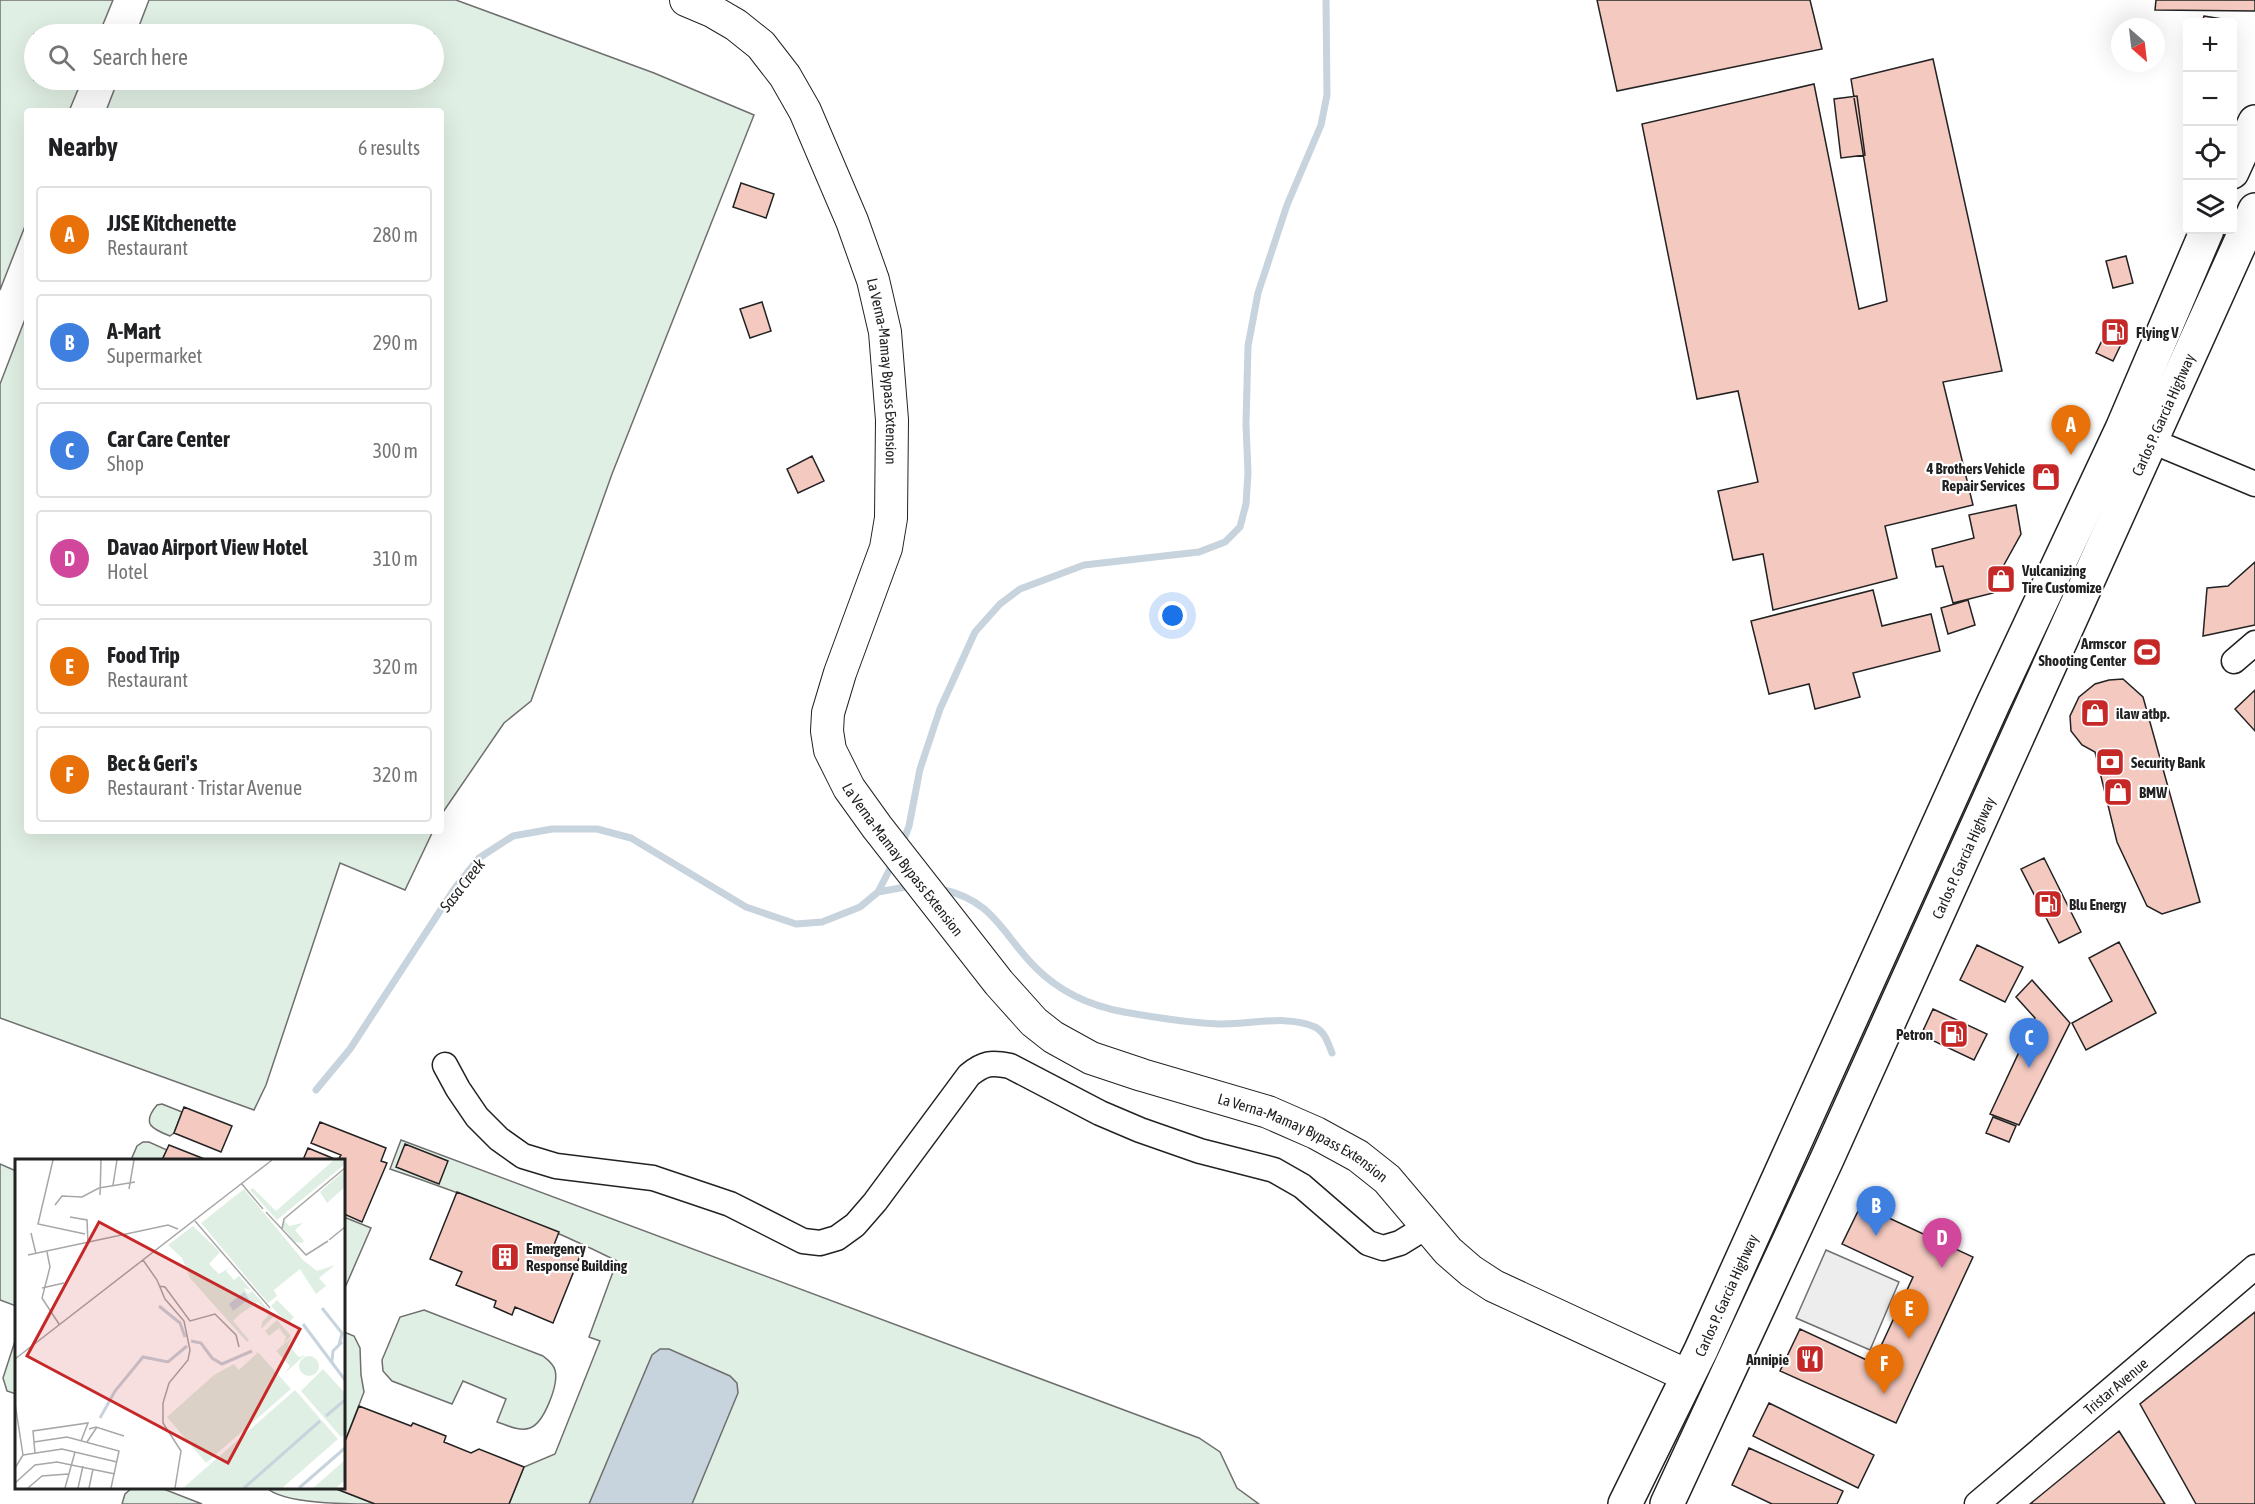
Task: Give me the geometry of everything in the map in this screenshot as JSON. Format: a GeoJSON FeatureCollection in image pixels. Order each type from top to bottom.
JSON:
{"type":"FeatureCollection","features":[{"type":"Feature","properties":{"kind":"highway"},"geometry":{"type":"LineString","coordinates":[[2237,161],[2255,122]]}},
{"type":"Feature","properties":{"kind":"highway","name":"Carlos P. Garcia Highway"},"geometry":{"type":"LineString","coordinates":[[1625,1504],[1688,1376],[1993,704],[2255,210]]}},
{"type":"Feature","properties":{"kind":"highway","name":"Carlos P. Garcia Highway"},"geometry":{"type":"LineString","coordinates":[[1667,1504],[1780,1260],[2137,435],[2205,234]]}},
{"type":"Feature","properties":{"kind":"highway"},"geometry":{"type":"LineString","coordinates":[[1748,1245],[1780,1260]]}},
{"type":"Feature","properties":{"kind":"main road","name":"La Verna-Mamay Bypass Extension"},"geometry":{"type":"LineString","coordinates":[[686,0],[736,25],[760,45],[784,76],[805,111],[852,221],[873,280],[885,332],[892,420],[891,518],[886,548],[840,673],[828,713],[827,732],[830,750],[839,772],[877,827],[999,983],[1034,1022],[1072,1049],[1142,1076],[1268,1112],[1316,1133],[1358,1156],[1387,1179],[1426,1227],[1471,1271],[1494,1286],[1688,1376]]}},
{"type":"Feature","properties":{"kind":"street"},"geometry":{"type":"LineString","coordinates":[[2137,435],[2255,484]]}},
{"type":"Feature","properties":{"kind":"street"},"geometry":{"type":"LineString","coordinates":[[2234,662],[2255,643]]}},
{"type":"Feature","properties":{"kind":"street"},"geometry":{"type":"LineString","coordinates":[[445,1065],[477,1117],[500,1139],[523,1156],[556,1166],[653,1178],[729,1204],[803,1240],[820,1243],[837,1238],[855,1225],[875,1202],[969,1075],[980,1066],[995,1063],[1010,1066],[1100,1113],[1140,1130],[1200,1151],[1274,1170],[1302,1186],[1368,1244],[1383,1248],[1400,1243],[1426,1227]]}},
{"type":"Feature","properties":{"kind":"street","name":"Tristar Avenue"},"geometry":{"type":"LineString","coordinates":[[1977,1504],[2254,1269]]}},
{"type":"Feature","properties":{"kind":"green space"},"geometry":{"type":"Polygon","coordinates":[[[0,0],[113,0],[103,24],[24,24],[24,90],[78,90],[70,108],[24,108],[24,229],[0,290],[0,0]]]}},
{"type":"Feature","properties":{"kind":"green space"},"geometry":{"type":"Polygon","coordinates":[[[149,0],[456,0],[654,73],[754,115],[612,474],[531,701],[504,723],[444,811],[444,108],[107,108],[114,90],[444,90],[444,24],[140,24],[149,0]]]}},
{"type":"Feature","properties":{"kind":"green space"},"geometry":{"type":"Polygon","coordinates":[[[24,322],[24,834],[432,834],[405,890],[340,863],[266,1085],[254,1110],[0,1018],[0,384],[24,322]]]}},
{"type":"Feature","properties":{"kind":"green space"},"geometry":{"type":"Polygon","coordinates":[[[162,1104],[182,1112],[174,1133],[170,1136],[158,1131],[149,1121],[157,1105],[162,1104]]]}},
{"type":"Feature","properties":{"kind":"green space"},"geometry":{"type":"Polygon","coordinates":[[[401,1140],[1199,1438],[1220,1452],[1237,1488],[1259,1504],[509,1504],[524,1467],[555,1454],[600,1341],[589,1337],[617,1261],[505,1211],[390,1169],[401,1140]]]}},
{"type":"Feature","properties":{"kind":"green space"},"geometry":{"type":"Polygon","coordinates":[[[143,1142],[149,1142],[167,1150],[162,1159],[131,1159],[137,1146],[143,1142]]]}},
{"type":"Feature","properties":{"kind":"green space"},"geometry":{"type":"Polygon","coordinates":[[[0,1164],[15,1171],[15,1306],[0,1300],[0,1164]]]}},
{"type":"Feature","properties":{"kind":"green space"},"geometry":{"type":"Polygon","coordinates":[[[345,1217],[371,1228],[345,1288],[345,1217]]]}},
{"type":"Feature","properties":{"kind":"green space"},"geometry":{"type":"Polygon","coordinates":[[[424,1310],[543,1356],[553,1365],[556,1376],[553,1393],[545,1411],[535,1425],[522,1429],[497,1422],[506,1399],[463,1381],[452,1404],[392,1381],[383,1371],[382,1360],[400,1317],[424,1310]]]}},
{"type":"Feature","properties":{"kind":"green space"},"geometry":{"type":"Polygon","coordinates":[[[345,1332],[354,1336],[360,1348],[364,1392],[345,1441],[345,1332]]]}},
{"type":"Feature","properties":{"kind":"green space"},"geometry":{"type":"Polygon","coordinates":[[[15,1341],[15,1394],[7,1391],[3,1378],[15,1341]]]}},
{"type":"Feature","properties":{"kind":"green space"},"geometry":{"type":"Polygon","coordinates":[[[131,1489],[164,1489],[202,1504],[122,1504],[125,1494],[131,1489]]]}},
{"type":"Feature","properties":{"kind":"green space"},"geometry":{"type":"Polygon","coordinates":[[[269,1489],[337,1489],[375,1504],[301,1500],[269,1489]]]}},
{"type":"Feature","properties":{"kind":"shaded area"},"geometry":{"type":"Polygon","coordinates":[[[1826,1250],[1899,1282],[1870,1350],[1796,1318],[1826,1250]]]}},
{"type":"Feature","properties":{"kind":"shaded area"},"geometry":{"type":"Polygon","coordinates":[[[660,1349],[669,1349],[730,1376],[737,1383],[738,1393],[692,1504],[589,1504],[652,1355],[660,1349]]]}},
{"type":"Feature","properties":{"kind":"building"},"geometry":{"type":"Polygon","coordinates":[[[1597,0],[1810,0],[1822,49],[1617,91],[1597,0]]]}},
{"type":"Feature","properties":{"kind":"building"},"geometry":{"type":"Polygon","coordinates":[[[2156,0],[2255,0],[2255,11],[2155,10],[2156,0]]]}},
{"type":"Feature","properties":{"kind":"building"},"geometry":{"type":"Polygon","coordinates":[[[1933,59],[2002,371],[1943,382],[1973,505],[1885,526],[1897,578],[1773,610],[1763,554],[1733,560],[1718,491],[1758,482],[1738,391],[1697,399],[1642,124],[1814,84],[1859,309],[1887,301],[1851,79],[1933,59]]]}},
{"type":"Feature","properties":{"kind":"building"},"geometry":{"type":"Polygon","coordinates":[[[1857,96],[1865,155],[1841,158],[1834,99],[1857,96]]]}},
{"type":"Feature","properties":{"kind":"building"},"geometry":{"type":"Polygon","coordinates":[[[741,183],[774,194],[766,218],[733,207],[741,183]]]}},
{"type":"Feature","properties":{"kind":"building"},"geometry":{"type":"Polygon","coordinates":[[[2126,256],[2133,283],[2113,288],[2106,261],[2126,256]]]}},
{"type":"Feature","properties":{"kind":"building"},"geometry":{"type":"Polygon","coordinates":[[[762,302],[771,331],[750,338],[740,309],[762,302]]]}},
{"type":"Feature","properties":{"kind":"building"},"geometry":{"type":"Polygon","coordinates":[[[2111,322],[2128,330],[2113,361],[2096,353],[2111,322]]]}},
{"type":"Feature","properties":{"kind":"building"},"geometry":{"type":"Polygon","coordinates":[[[812,456],[824,481],[798,493],[787,469],[812,456]]]}},
{"type":"Feature","properties":{"kind":"building"},"geometry":{"type":"Polygon","coordinates":[[[2016,505],[2021,534],[1995,581],[1991,583],[1993,593],[1953,603],[1943,566],[1936,567],[1932,549],[1974,538],[1969,515],[2016,505]]]}},
{"type":"Feature","properties":{"kind":"building"},"geometry":{"type":"Polygon","coordinates":[[[2255,562],[2255,625],[2203,636],[2207,588],[2228,586],[2255,562]]]}},
{"type":"Feature","properties":{"kind":"building"},"geometry":{"type":"Polygon","coordinates":[[[1873,590],[1882,626],[1931,614],[1940,651],[1853,673],[1860,697],[1815,709],[1809,684],[1769,694],[1751,621],[1873,590]]]}},
{"type":"Feature","properties":{"kind":"building"},"geometry":{"type":"Polygon","coordinates":[[[1968,600],[1975,625],[1948,634],[1941,608],[1968,600]]]}},
{"type":"Feature","properties":{"kind":"building"},"geometry":{"type":"Polygon","coordinates":[[[2123,679],[2143,697],[2200,902],[2162,914],[2147,906],[2117,842],[2095,752],[2082,745],[2071,731],[2070,716],[2079,697],[2095,684],[2123,679]]]}},
{"type":"Feature","properties":{"kind":"building"},"geometry":{"type":"Polygon","coordinates":[[[2255,690],[2255,731],[2235,709],[2255,690]]]}},
{"type":"Feature","properties":{"kind":"building"},"geometry":{"type":"Polygon","coordinates":[[[2044,858],[2081,932],[2059,943],[2021,869],[2044,858]]]}},
{"type":"Feature","properties":{"kind":"building"},"geometry":{"type":"Polygon","coordinates":[[[2119,942],[2156,1013],[2086,1050],[2072,1023],[2112,1001],[2089,958],[2119,942]]]}},
{"type":"Feature","properties":{"kind":"building"},"geometry":{"type":"Polygon","coordinates":[[[1977,945],[2023,967],[2005,1002],[1960,980],[1977,945]]]}},
{"type":"Feature","properties":{"kind":"building"},"geometry":{"type":"Polygon","coordinates":[[[2032,980],[2070,1023],[2019,1125],[1990,1114],[2035,1018],[2016,997],[2032,980]]]}},
{"type":"Feature","properties":{"kind":"building","name":"Petron"},"geometry":{"type":"Polygon","coordinates":[[[1933,1009],[1987,1034],[1974,1060],[1921,1035],[1933,1009]]]}},
{"type":"Feature","properties":{"kind":"building"},"geometry":{"type":"Polygon","coordinates":[[[184,1107],[232,1126],[221,1152],[174,1133],[184,1107]]]}},
{"type":"Feature","properties":{"kind":"building"},"geometry":{"type":"Polygon","coordinates":[[[1993,1117],[2016,1126],[2009,1142],[1986,1133],[1993,1117]]]}},
{"type":"Feature","properties":{"kind":"building"},"geometry":{"type":"Polygon","coordinates":[[[320,1122],[386,1148],[381,1161],[387,1163],[362,1222],[345,1214],[345,1159],[339,1159],[341,1155],[311,1143],[320,1122]]]}},
{"type":"Feature","properties":{"kind":"building"},"geometry":{"type":"Polygon","coordinates":[[[405,1144],[448,1161],[439,1184],[396,1167],[405,1144]]]}},
{"type":"Feature","properties":{"kind":"building"},"geometry":{"type":"Polygon","coordinates":[[[169,1145],[204,1159],[162,1159],[169,1145]]]}},
{"type":"Feature","properties":{"kind":"building"},"geometry":{"type":"Polygon","coordinates":[[[308,1148],[335,1159],[303,1159],[308,1148]]]}},
{"type":"Feature","properties":{"kind":"building","name":"Emergency Response Building"},"geometry":{"type":"Polygon","coordinates":[[[457,1192],[559,1232],[554,1245],[580,1256],[553,1323],[515,1307],[512,1315],[494,1307],[496,1301],[456,1285],[462,1272],[430,1259],[457,1192]]]}},
{"type":"Feature","properties":{"kind":"building"},"geometry":{"type":"Polygon","coordinates":[[[1861,1205],[1973,1257],[1896,1423],[1780,1371],[1800,1329],[1873,1363],[1913,1277],[1842,1244],[1861,1205]]]}},
{"type":"Feature","properties":{"kind":"building"},"geometry":{"type":"Polygon","coordinates":[[[2255,1312],[2255,1504],[2196,1504],[2140,1404],[2255,1312]]]}},
{"type":"Feature","properties":{"kind":"building"},"geometry":{"type":"Polygon","coordinates":[[[1769,1403],[1874,1455],[1858,1488],[1753,1436],[1769,1403]]]}},
{"type":"Feature","properties":{"kind":"building"},"geometry":{"type":"Polygon","coordinates":[[[359,1406],[411,1426],[413,1423],[446,1436],[444,1442],[471,1453],[479,1449],[524,1467],[509,1504],[375,1504],[337,1489],[345,1489],[345,1441],[359,1406]]]}},
{"type":"Feature","properties":{"kind":"building"},"geometry":{"type":"Polygon","coordinates":[[[2119,1431],[2165,1504],[2030,1504],[2119,1431]]]}},
{"type":"Feature","properties":{"kind":"building"},"geometry":{"type":"Polygon","coordinates":[[[1749,1448],[1843,1491],[1837,1504],[1772,1504],[1732,1485],[1749,1448]]]}},
{"type":"Feature","properties":{"kind":"waterway"},"geometry":{"type":"LineString","coordinates":[[902,845],[909,826],[920,769],[940,709],[975,632],[1000,604],[1020,589],[1084,565],[1199,552],[1225,542],[1240,527],[1246,504],[1248,473],[1246,424],[1248,346],[1258,293],[1287,205],[1321,125],[1327,95],[1326,0]]}},
{"type":"Feature","properties":{"kind":"waterway","name":"Sasa Creek"},"geometry":{"type":"LineString","coordinates":[[316,1090],[350,1049],[455,888],[479,858],[513,836],[552,829],[597,829],[631,838],[746,907],[796,924],[822,922],[860,907],[878,892],[893,863]]}},
{"type":"Feature","properties":{"kind":"waterway"},"geometry":{"type":"LineString","coordinates":[[878,892],[911,886]]}},
{"type":"Feature","properties":{"kind":"waterway"},"geometry":{"type":"LineString","coordinates":[[940,889],[958,894],[985,910],[1045,977],[1088,1002],[1124,1012],[1196,1022],[1231,1024],[1292,1021],[1304,1023],[1321,1032],[1332,1053]]}},
{"type":"Feature","properties":{"kind":"place","name":"Flying V"},"geometry":{"type":"Point","coordinates":[2115,332]}},
{"type":"Feature","properties":{"kind":"place","name":"JJSE Kitchenette"},"geometry":{"type":"Point","coordinates":[2071,455]}},
{"type":"Feature","properties":{"kind":"place","name":"4 Brothers Vehicle Repair Services"},"geometry":{"type":"Point","coordinates":[2046,477]}},
{"type":"Feature","properties":{"kind":"place","name":"Vulcanizing Tire Customize"},"geometry":{"type":"Point","coordinates":[2001,579]}},
{"type":"Feature","properties":{"kind":"place","name":"Armscor Shooting Center"},"geometry":{"type":"Point","coordinates":[2147,652]}},
{"type":"Feature","properties":{"kind":"place","name":"ilaw atbp."},"geometry":{"type":"Point","coordinates":[2095,713]}},
{"type":"Feature","properties":{"kind":"place","name":"Security Bank"},"geometry":{"type":"Point","coordinates":[2110,762]}},
{"type":"Feature","properties":{"kind":"place","name":"BMW"},"geometry":{"type":"Point","coordinates":[2118,792]}},
{"type":"Feature","properties":{"kind":"place","name":"Blu Energy"},"geometry":{"type":"Point","coordinates":[2048,904]}},
{"type":"Feature","properties":{"kind":"place","name":"Petron"},"geometry":{"type":"Point","coordinates":[1954,1034]}},
{"type":"Feature","properties":{"kind":"place","name":"Car Care Center"},"geometry":{"type":"Point","coordinates":[2029,1068]}},
{"type":"Feature","properties":{"kind":"place","name":"A-Mart"},"geometry":{"type":"Point","coordinates":[1876,1236]}},
{"type":"Feature","properties":{"kind":"place","name":"Emergency Response Building"},"geometry":{"type":"Point","coordinates":[505,1257]}},
{"type":"Feature","properties":{"kind":"place","name":"Davao Airport View Hotel"},"geometry":{"type":"Point","coordinates":[1942,1268]}},
{"type":"Feature","properties":{"kind":"place","name":"Food Trip"},"geometry":{"type":"Point","coordinates":[1909,1339]}},
{"type":"Feature","properties":{"kind":"place","name":"Annipie"},"geometry":{"type":"Point","coordinates":[1810,1359]}},
{"type":"Feature","properties":{"kind":"place","name":"Bec & Geri's"},"geometry":{"type":"Point","coordinates":[1884,1394]}}]}
